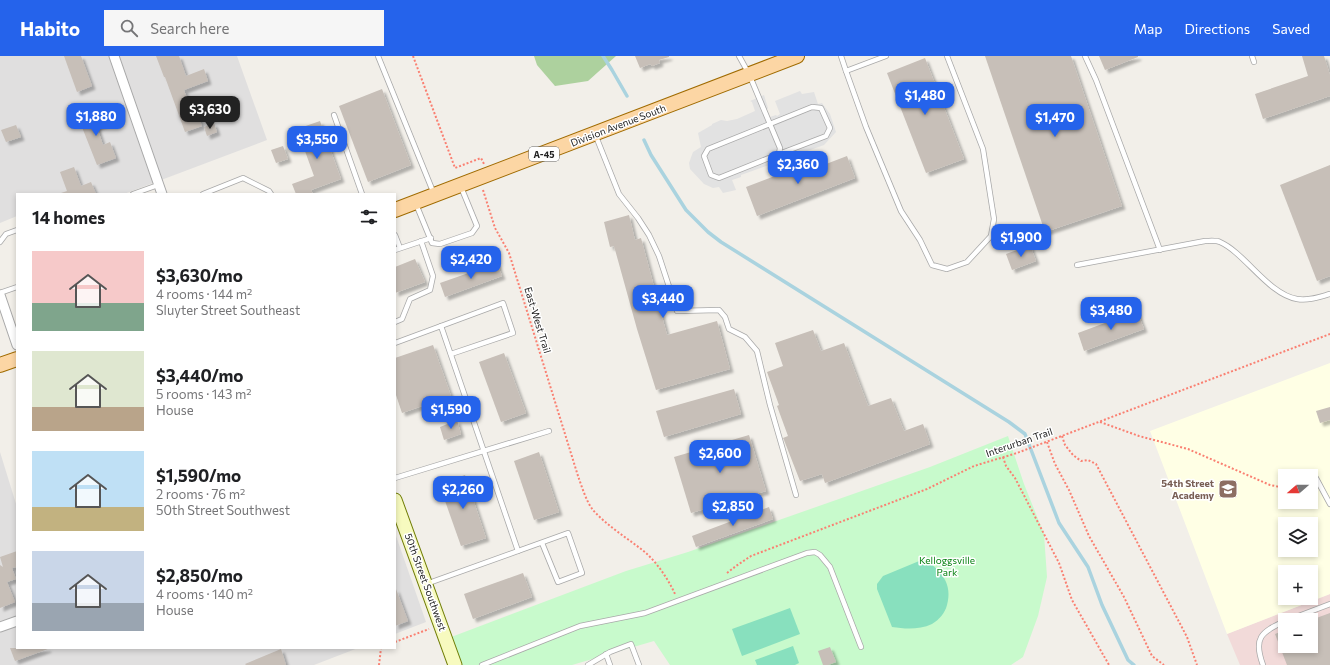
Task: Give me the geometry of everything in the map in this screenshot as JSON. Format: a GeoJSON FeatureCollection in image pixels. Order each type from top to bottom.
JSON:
{"type":"FeatureCollection","features":[{"type":"Feature","properties":{"kind":"main road","name":"Division Avenue South"},"geometry":{"type":"LineString","coordinates":[[396,210],[797,56]]}},
{"type":"Feature","properties":{"kind":"main road"},"geometry":{"type":"LineString","coordinates":[[0,365],[16,359]]}},
{"type":"Feature","properties":{"kind":"street"},"geometry":{"type":"LineString","coordinates":[[114,56],[162,193]]}},
{"type":"Feature","properties":{"kind":"street"},"geometry":{"type":"LineString","coordinates":[[0,294],[16,342]]}},
{"type":"Feature","properties":{"kind":"street","name":"50th Street Southwest"},"geometry":{"type":"LineString","coordinates":[[396,503],[455,665]]}},
{"type":"Feature","properties":{"kind":"street"},"geometry":{"type":"LineString","coordinates":[[0,627],[16,621]]}},
{"type":"Feature","properties":{"kind":"lane"},"geometry":{"type":"LineString","coordinates":[[378,56],[434,195]]}},
{"type":"Feature","properties":{"kind":"lane"},"geometry":{"type":"LineString","coordinates":[[739,56],[749,74],[770,123],[780,148],[779,154]]}},
{"type":"Feature","properties":{"kind":"lane"},"geometry":{"type":"LineString","coordinates":[[841,56],[866,127],[901,211],[920,240],[932,265],[947,269],[967,262],[991,236],[994,220],[983,149],[947,56]]}},
{"type":"Feature","properties":{"kind":"lane"},"geometry":{"type":"LineString","coordinates":[[846,71],[886,56]]}},
{"type":"Feature","properties":{"kind":"lane"},"geometry":{"type":"LineString","coordinates":[[1085,56],[1096,80],[1160,250]]}},
{"type":"Feature","properties":{"kind":"lane"},"geometry":{"type":"LineString","coordinates":[[1252,56],[1254,62]]}},
{"type":"Feature","properties":{"kind":"lane"},"geometry":{"type":"LineString","coordinates":[[812,107],[822,108],[830,128],[826,136],[779,154],[719,178],[711,175],[704,156],[708,149],[770,123],[812,107]]}},
{"type":"Feature","properties":{"kind":"lane"},"geometry":{"type":"LineString","coordinates":[[334,115],[362,193]]}},
{"type":"Feature","properties":{"kind":"lane"},"geometry":{"type":"LineString","coordinates":[[595,134],[619,194],[649,235],[659,256],[677,311],[719,310],[725,317],[729,329],[745,337],[758,351],[770,404],[796,495]]}},
{"type":"Feature","properties":{"kind":"lane"},"geometry":{"type":"LineString","coordinates":[[206,193],[243,178],[270,193]]}},
{"type":"Feature","properties":{"kind":"lane"},"geometry":{"type":"LineString","coordinates":[[136,193],[158,185]]}},
{"type":"Feature","properties":{"kind":"lane"},"geometry":{"type":"LineString","coordinates":[[415,203],[432,243],[440,244],[472,233],[477,226],[460,185]]}},
{"type":"Feature","properties":{"kind":"lane"},"geometry":{"type":"LineString","coordinates":[[0,242],[6,234],[16,230]]}},
{"type":"Feature","properties":{"kind":"lane"},"geometry":{"type":"LineString","coordinates":[[398,249],[430,238]]}},
{"type":"Feature","properties":{"kind":"lane"},"geometry":{"type":"LineString","coordinates":[[396,322],[402,320],[410,299],[430,290],[434,276],[421,241]]}},
{"type":"Feature","properties":{"kind":"lane"},"geometry":{"type":"LineString","coordinates":[[1077,265],[1205,241],[1219,242],[1232,249],[1263,279],[1282,293],[1296,299],[1310,299],[1330,294]]}},
{"type":"Feature","properties":{"kind":"lane"},"geometry":{"type":"LineString","coordinates":[[0,294],[16,287]]}},
{"type":"Feature","properties":{"kind":"lane"},"geometry":{"type":"LineString","coordinates":[[396,344],[504,303],[513,333],[451,354]]}},
{"type":"Feature","properties":{"kind":"lane"},"geometry":{"type":"LineString","coordinates":[[441,326],[518,551]]}},
{"type":"Feature","properties":{"kind":"lane"},"geometry":{"type":"LineString","coordinates":[[396,478],[548,431]]}},
{"type":"Feature","properties":{"kind":"lane"},"geometry":{"type":"LineString","coordinates":[[1318,482],[1330,504]]}},
{"type":"Feature","properties":{"kind":"lane"},"geometry":{"type":"LineString","coordinates":[[426,584],[568,533],[582,573],[558,582],[542,543]]}},
{"type":"Feature","properties":{"kind":"lane"},"geometry":{"type":"LineString","coordinates":[[482,665],[580,626],[645,612],[807,553],[815,552],[820,555],[830,566],[861,647]]}},
{"type":"Feature","properties":{"kind":"lane"},"geometry":{"type":"LineString","coordinates":[[1306,613],[1330,604]]}},
{"type":"Feature","properties":{"kind":"lane"},"geometry":{"type":"LineString","coordinates":[[1263,665],[1258,647],[1259,639],[1272,627],[1278,624]]}},
{"type":"Feature","properties":{"kind":"lane"},"geometry":{"type":"LineString","coordinates":[[588,665],[606,654],[631,644],[638,665]]}},
{"type":"Feature","properties":{"kind":"lane"},"geometry":{"type":"LineString","coordinates":[[606,654],[610,665]]}},
{"type":"Feature","properties":{"kind":"path","name":"East-West Trail"},"geometry":{"type":"LineString","coordinates":[[413,56],[455,168],[482,158],[486,172],[480,181],[495,228],[509,253],[584,494],[593,509],[602,518],[647,554],[662,572],[678,601]]}},
{"type":"Feature","properties":{"kind":"path","name":"Interurban Trail"},"geometry":{"type":"LineString","coordinates":[[725,582],[727,574],[751,556],[927,489],[974,466],[1047,442],[1330,334]]}},
{"type":"Feature","properties":{"kind":"path"},"geometry":{"type":"LineString","coordinates":[[1099,422],[1139,436],[1188,449],[1270,485],[1278,487]]}},
{"type":"Feature","properties":{"kind":"path"},"geometry":{"type":"LineString","coordinates":[[1062,436],[1065,445],[1073,455],[1081,461],[1088,460],[1096,464],[1187,637],[1198,665]]}},
{"type":"Feature","properties":{"kind":"path"},"geometry":{"type":"LineString","coordinates":[[1047,442],[1055,464],[1069,490],[1089,536],[1124,597],[1152,656],[1164,665]]}},
{"type":"Feature","properties":{"kind":"path"},"geometry":{"type":"LineString","coordinates":[[1003,457],[1006,466],[1015,478],[1060,563],[1072,600],[1109,665]]}},
{"type":"Feature","properties":{"kind":"path"},"geometry":{"type":"LineString","coordinates":[[396,642],[441,625]]}},
{"type":"Feature","properties":{"kind":"path"},"geometry":{"type":"LineString","coordinates":[[379,665],[380,649]]}},
{"type":"Feature","properties":{"kind":"shaded area"},"geometry":{"type":"Polygon","coordinates":[[[0,56],[237,56],[267,140],[127,193],[16,193],[16,216],[0,223],[0,56]]]}},
{"type":"Feature","properties":{"kind":"shaded area"},"geometry":{"type":"Polygon","coordinates":[[[800,91],[802,94],[814,92],[818,104],[822,103],[830,114],[836,132],[824,145],[741,175],[741,177],[732,180],[736,190],[723,193],[719,187],[713,188],[704,184],[690,169],[689,163],[693,152],[701,147],[698,133],[721,120],[727,121],[737,119],[755,111],[752,102],[750,101],[764,95],[768,108],[766,111],[767,115],[770,117],[777,116],[780,114],[775,101],[800,91]]]}},
{"type":"Feature","properties":{"kind":"shaded area","name":"54th Street Academy"},"geometry":{"type":"Polygon","coordinates":[[[1330,363],[1330,594],[1318,599],[1318,565],[1278,565],[1278,605],[1302,605],[1227,634],[1150,431],[1330,363]]]}},
{"type":"Feature","properties":{"kind":"shaded area"},"geometry":{"type":"Polygon","coordinates":[[[0,452],[16,504],[16,649],[355,649],[314,665],[0,665],[0,452]]]}},
{"type":"Feature","properties":{"kind":"shaded area"},"geometry":{"type":"Polygon","coordinates":[[[396,536],[426,622],[396,634],[396,536]]]}},
{"type":"Feature","properties":{"kind":"shaded area"},"geometry":{"type":"Polygon","coordinates":[[[1330,594],[1330,665],[1240,665],[1227,634],[1278,614],[1278,653],[1318,653],[1318,613],[1281,613],[1302,605],[1318,605],[1318,599],[1330,594]]]}},
{"type":"Feature","properties":{"kind":"green space"},"geometry":{"type":"Polygon","coordinates":[[[534,56],[616,56],[588,81],[555,86],[537,65],[534,56]]]}},
{"type":"Feature","properties":{"kind":"green space","name":"Kelloggsville Park"},"geometry":{"type":"Polygon","coordinates":[[[1008,436],[1024,484],[1044,534],[1047,577],[1038,616],[1023,657],[1011,665],[670,665],[654,641],[572,665],[455,665],[446,639],[626,571],[688,552],[930,467],[1008,436]]]}},
{"type":"Feature","properties":{"kind":"green space"},"geometry":{"type":"Polygon","coordinates":[[[924,559],[936,568],[947,584],[948,597],[945,611],[937,620],[927,626],[912,628],[892,627],[877,589],[877,584],[883,576],[924,559]]]}},
{"type":"Feature","properties":{"kind":"green space"},"geometry":{"type":"Polygon","coordinates":[[[790,608],[800,634],[742,656],[732,629],[790,608]]]}},
{"type":"Feature","properties":{"kind":"green space"},"geometry":{"type":"Polygon","coordinates":[[[793,646],[799,663],[795,665],[757,665],[755,660],[793,646]]]}},
{"type":"Feature","properties":{"kind":"building"},"geometry":{"type":"Polygon","coordinates":[[[64,56],[81,56],[92,86],[77,92],[64,56]]]}},
{"type":"Feature","properties":{"kind":"building"},"geometry":{"type":"Polygon","coordinates":[[[156,56],[179,56],[186,76],[204,69],[208,81],[184,90],[192,112],[196,110],[202,126],[185,132],[156,56]]]}},
{"type":"Feature","properties":{"kind":"building"},"geometry":{"type":"Polygon","coordinates":[[[635,56],[669,57],[659,60],[660,63],[652,66],[650,64],[640,68],[635,56]]]}},
{"type":"Feature","properties":{"kind":"building"},"geometry":{"type":"Polygon","coordinates":[[[985,56],[1071,56],[1122,206],[1045,232],[985,56]]]}},
{"type":"Feature","properties":{"kind":"building"},"geometry":{"type":"Polygon","coordinates":[[[1099,56],[1138,56],[1138,57],[1105,70],[1099,56]]]}},
{"type":"Feature","properties":{"kind":"building"},"geometry":{"type":"Polygon","coordinates":[[[1302,56],[1324,56],[1330,75],[1330,96],[1263,119],[1255,94],[1308,76],[1302,56]]]}},
{"type":"Feature","properties":{"kind":"building"},"geometry":{"type":"Polygon","coordinates":[[[925,58],[964,159],[926,173],[887,73],[925,58]]]}},
{"type":"Feature","properties":{"kind":"building"},"geometry":{"type":"Polygon","coordinates":[[[382,89],[411,165],[368,182],[339,106],[382,89]]]}},
{"type":"Feature","properties":{"kind":"building"},"geometry":{"type":"Polygon","coordinates":[[[100,109],[105,124],[97,127],[103,145],[110,142],[116,158],[97,165],[78,117],[100,109]]]}},
{"type":"Feature","properties":{"kind":"building"},"geometry":{"type":"Polygon","coordinates":[[[320,121],[341,179],[311,190],[312,193],[296,193],[292,184],[314,176],[297,129],[320,121]]]}},
{"type":"Feature","properties":{"kind":"building"},"geometry":{"type":"Polygon","coordinates":[[[214,123],[217,132],[207,136],[204,127],[214,123]]]}},
{"type":"Feature","properties":{"kind":"building"},"geometry":{"type":"Polygon","coordinates":[[[16,125],[21,137],[6,142],[1,130],[16,125]]]}},
{"type":"Feature","properties":{"kind":"building"},"geometry":{"type":"Polygon","coordinates":[[[283,146],[288,159],[276,163],[271,150],[283,146]]]}},
{"type":"Feature","properties":{"kind":"building"},"geometry":{"type":"Polygon","coordinates":[[[847,156],[855,178],[757,216],[746,187],[798,167],[800,174],[847,156]]]}},
{"type":"Feature","properties":{"kind":"building"},"geometry":{"type":"Polygon","coordinates":[[[1330,165],[1330,276],[1317,281],[1280,185],[1330,165]]]}},
{"type":"Feature","properties":{"kind":"building"},"geometry":{"type":"Polygon","coordinates":[[[74,167],[81,186],[91,182],[96,193],[61,193],[67,191],[60,172],[74,167]]]}},
{"type":"Feature","properties":{"kind":"building"},"geometry":{"type":"Polygon","coordinates":[[[629,215],[635,240],[641,238],[667,335],[717,321],[730,369],[656,390],[614,246],[610,247],[604,222],[629,215]]]}},
{"type":"Feature","properties":{"kind":"building"},"geometry":{"type":"Polygon","coordinates":[[[1030,245],[1036,261],[1012,270],[1006,254],[1030,245]]]}},
{"type":"Feature","properties":{"kind":"building"},"geometry":{"type":"Polygon","coordinates":[[[415,259],[425,282],[396,293],[396,267],[415,259]]]}},
{"type":"Feature","properties":{"kind":"building"},"geometry":{"type":"Polygon","coordinates":[[[497,263],[502,276],[445,297],[440,283],[497,263]]]}},
{"type":"Feature","properties":{"kind":"building"},"geometry":{"type":"Polygon","coordinates":[[[1137,311],[1144,329],[1084,351],[1078,333],[1137,311]]]}},
{"type":"Feature","properties":{"kind":"building"},"geometry":{"type":"Polygon","coordinates":[[[813,330],[821,351],[844,343],[868,406],[891,398],[904,431],[923,424],[930,444],[825,483],[822,474],[800,481],[783,438],[788,436],[767,372],[783,366],[775,343],[813,330]]]}},
{"type":"Feature","properties":{"kind":"building"},"geometry":{"type":"Polygon","coordinates":[[[433,345],[451,396],[402,413],[396,395],[396,358],[433,345]]]}},
{"type":"Feature","properties":{"kind":"building"},"geometry":{"type":"Polygon","coordinates":[[[504,353],[526,413],[501,422],[479,362],[504,353]]]}},
{"type":"Feature","properties":{"kind":"building"},"geometry":{"type":"Polygon","coordinates":[[[734,389],[741,414],[664,437],[656,411],[734,389]]]}},
{"type":"Feature","properties":{"kind":"building"},"geometry":{"type":"Polygon","coordinates":[[[1330,407],[1330,420],[1320,423],[1316,411],[1330,407]]]}},
{"type":"Feature","properties":{"kind":"building"},"geometry":{"type":"Polygon","coordinates":[[[457,420],[461,434],[444,440],[440,427],[457,420]]]}},
{"type":"Feature","properties":{"kind":"building"},"geometry":{"type":"Polygon","coordinates":[[[749,435],[766,491],[691,513],[674,457],[749,435]]]}},
{"type":"Feature","properties":{"kind":"building"},"geometry":{"type":"Polygon","coordinates":[[[539,452],[559,512],[534,520],[514,461],[539,452]]]}},
{"type":"Feature","properties":{"kind":"building"},"geometry":{"type":"Polygon","coordinates":[[[465,475],[486,538],[461,546],[439,484],[465,475]]]}},
{"type":"Feature","properties":{"kind":"building"},"geometry":{"type":"Polygon","coordinates":[[[769,507],[773,519],[696,547],[692,536],[769,507]]]}},
{"type":"Feature","properties":{"kind":"building"},"geometry":{"type":"Polygon","coordinates":[[[16,551],[16,567],[12,568],[16,579],[7,582],[15,602],[0,608],[0,565],[3,567],[0,557],[16,551]]]}},
{"type":"Feature","properties":{"kind":"building"},"geometry":{"type":"Polygon","coordinates":[[[523,573],[532,597],[473,619],[464,594],[523,573]]]}},
{"type":"Feature","properties":{"kind":"building"},"geometry":{"type":"Polygon","coordinates":[[[396,589],[408,621],[396,626],[396,589]]]}},
{"type":"Feature","properties":{"kind":"building"},"geometry":{"type":"Polygon","coordinates":[[[1330,613],[1330,665],[1287,665],[1282,653],[1318,653],[1318,617],[1330,613]]]}},
{"type":"Feature","properties":{"kind":"building"},"geometry":{"type":"Polygon","coordinates":[[[1278,633],[1278,642],[1275,634],[1278,633]]]}},
{"type":"Feature","properties":{"kind":"building"},"geometry":{"type":"Polygon","coordinates":[[[830,647],[836,662],[823,665],[818,651],[830,647]]]}},
{"type":"Feature","properties":{"kind":"building"},"geometry":{"type":"Polygon","coordinates":[[[10,648],[48,649],[15,661],[10,648]]]}},
{"type":"Feature","properties":{"kind":"building"},"geometry":{"type":"Polygon","coordinates":[[[281,649],[286,665],[245,664],[281,649]]]}},
{"type":"Feature","properties":{"kind":"waterway"},"geometry":{"type":"LineString","coordinates":[[603,56],[627,96]]}},
{"type":"Feature","properties":{"kind":"waterway"},"geometry":{"type":"LineString","coordinates":[[644,140],[651,155],[686,210],[708,232],[721,242],[1009,422],[1025,434],[1059,523],[1088,567],[1102,605],[1128,660],[1134,665]]}},
{"type":"Feature","properties":{"kind":"place","name":"54th Street Academy"},"geometry":{"type":"Point","coordinates":[1228,489]}}]}
